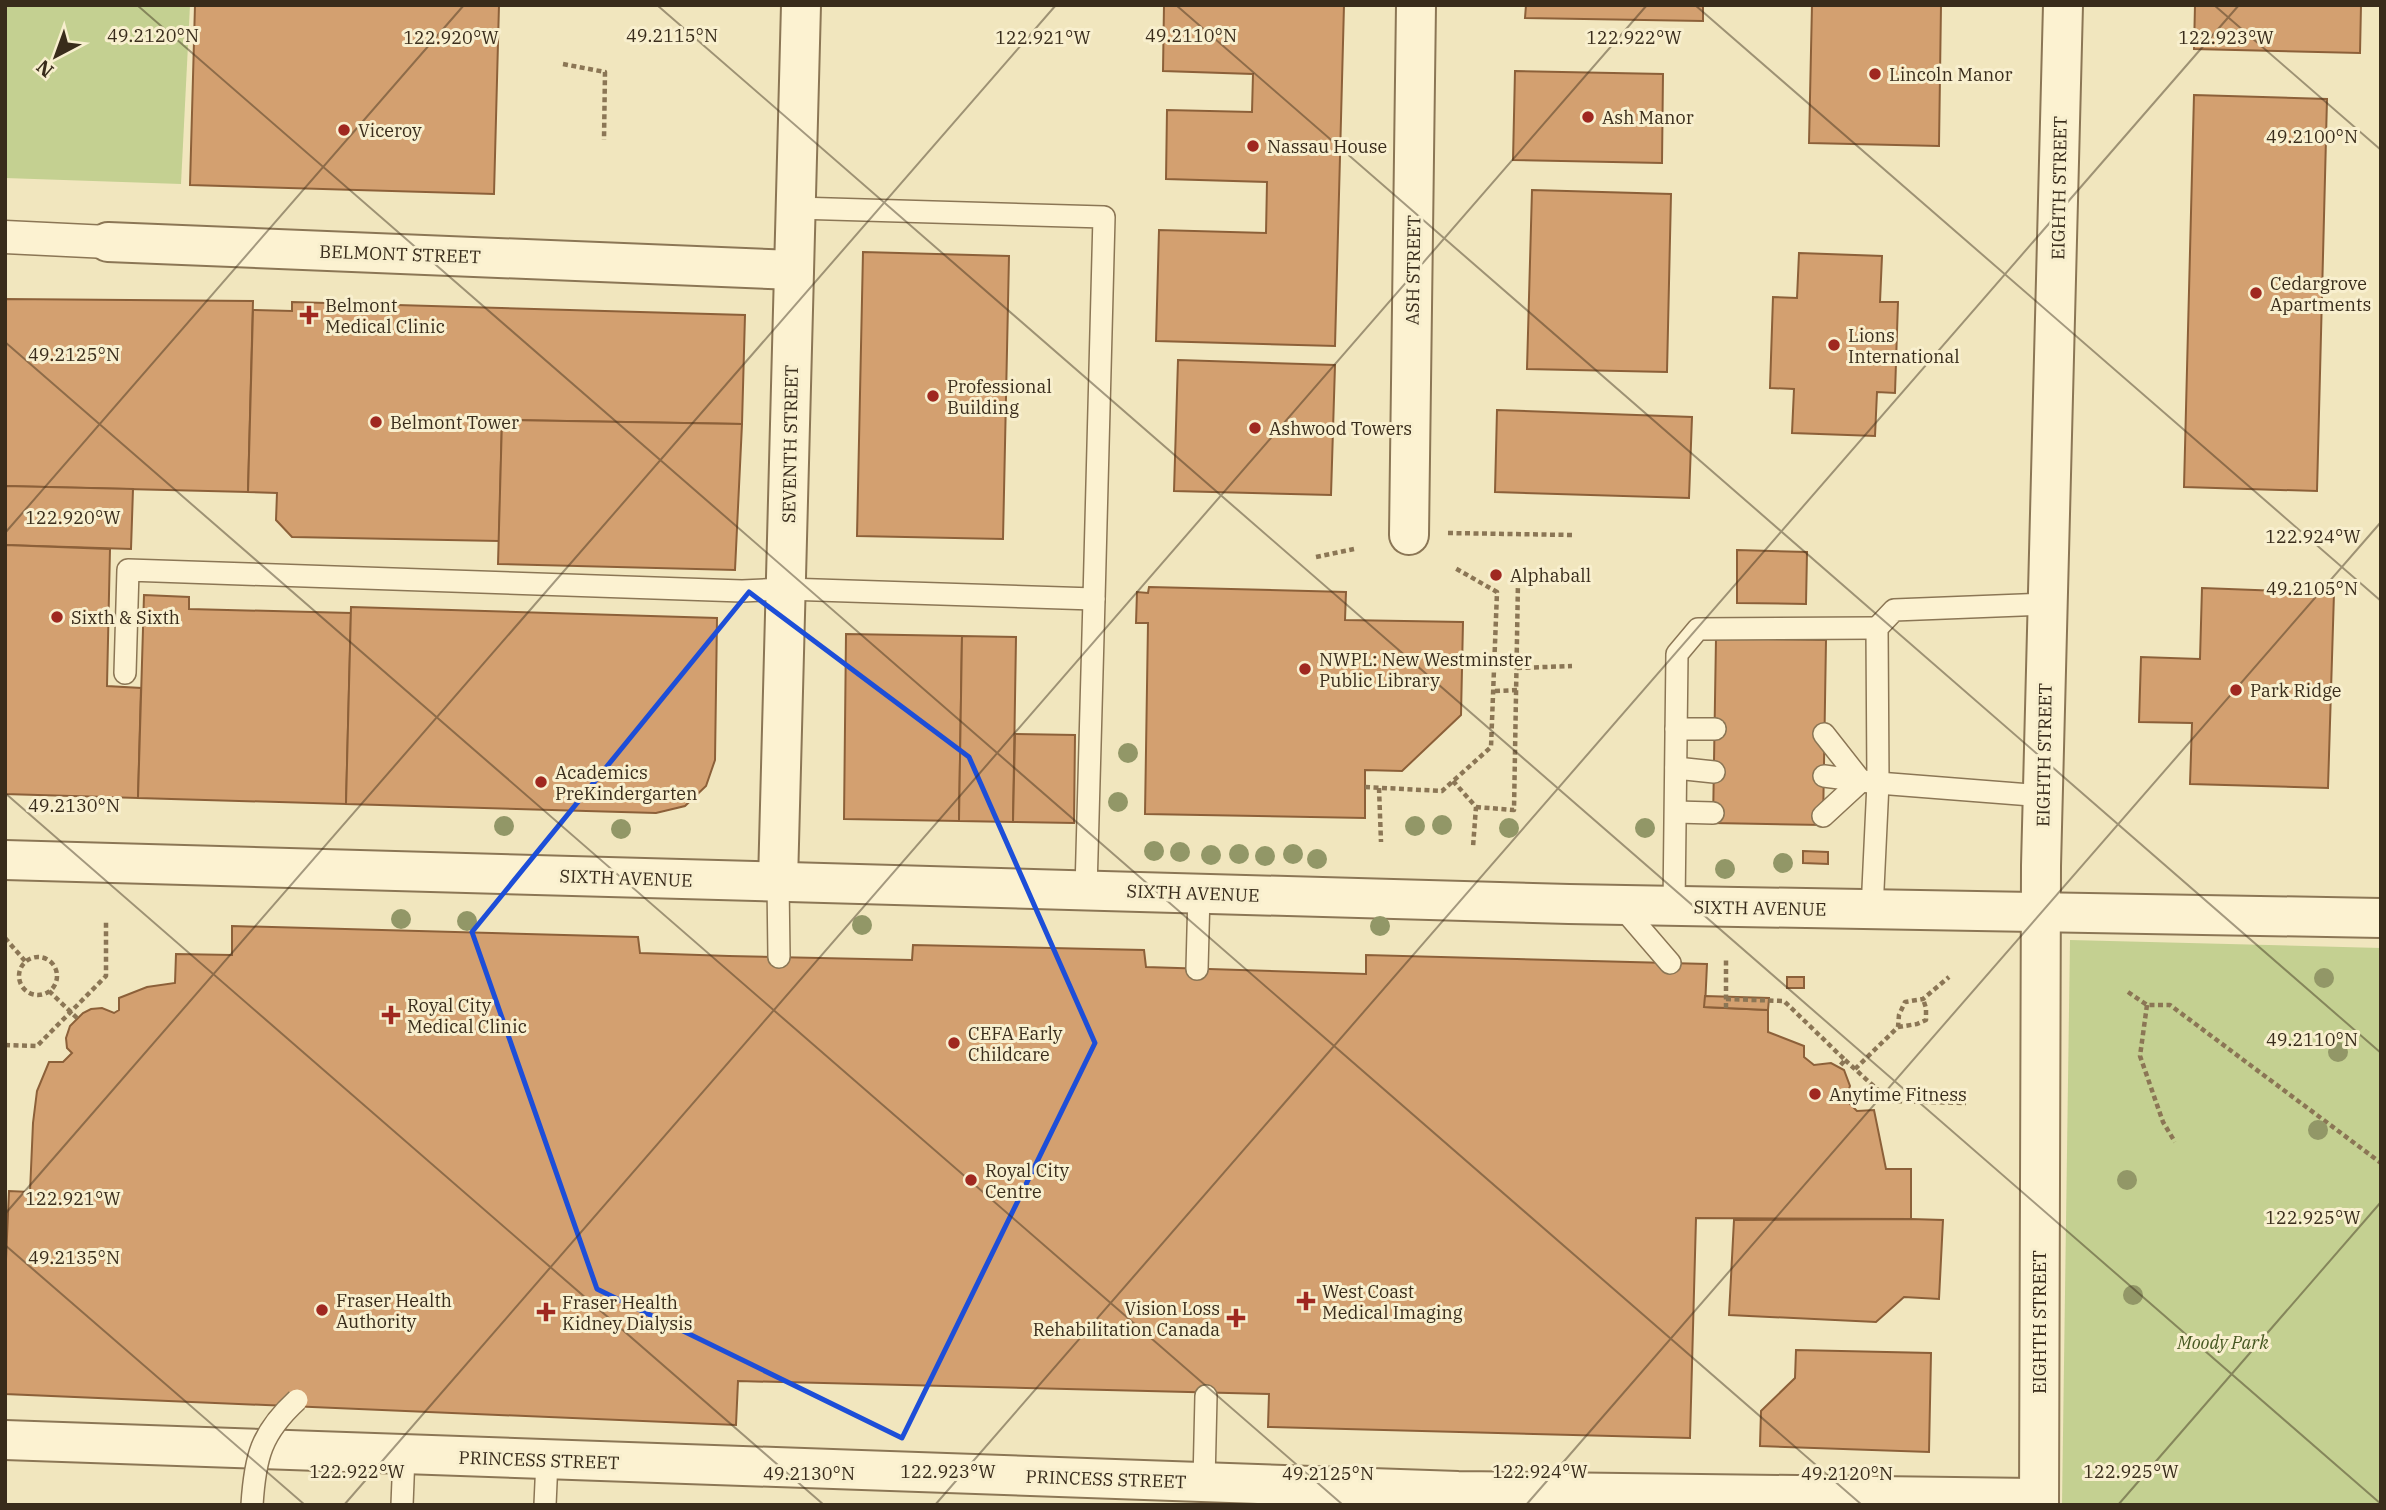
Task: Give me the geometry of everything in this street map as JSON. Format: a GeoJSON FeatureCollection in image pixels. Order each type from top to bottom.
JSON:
{"type":"FeatureCollection","features":[{"type":"Feature","properties":{"kind":"street","name":"SEVENTH STREET"},"geometry":{"type":"LineString","coordinates":[[778,882],[801,5]]}},
{"type":"Feature","properties":{"kind":"street","name":"ASH STREET"},"geometry":{"type":"LineString","coordinates":[[1409,535],[1416,5]]}},
{"type":"Feature","properties":{"kind":"street","name":"EIGHTH STREET"},"geometry":{"type":"LineString","coordinates":[[2039,1501],[2041,912],[2063,5]]}},
{"type":"Feature","properties":{"kind":"street","name":"BELMONT STREET"},"geometry":{"type":"LineString","coordinates":[[5,237],[794,270]]}},
{"type":"Feature","properties":{"kind":"street","name":"SIXTH AVENUE"},"geometry":{"type":"LineString","coordinates":[[5,860],[1674,907],[2381,918]]}},
{"type":"Feature","properties":{"kind":"street","name":"PRINCESS STREET"},"geometry":{"type":"LineString","coordinates":[[5,1440],[1204,1482],[1458,1498],[2039,1501]]}},
{"type":"Feature","properties":{"kind":"lane"},"geometry":{"type":"LineString","coordinates":[[796,208],[1104,217],[1086,890]]}},
{"type":"Feature","properties":{"kind":"lane"},"geometry":{"type":"LineString","coordinates":[[125,673],[128,570],[742,591],[786,589],[1094,599]]}},
{"type":"Feature","properties":{"kind":"lane"},"geometry":{"type":"LineString","coordinates":[[1872,910],[1869,782],[1877,628],[1894,610],[2048,604]]}},
{"type":"Feature","properties":{"kind":"lane"},"geometry":{"type":"LineString","coordinates":[[1674,907],[1677,654],[1698,629],[1877,628]]}},
{"type":"Feature","properties":{"kind":"lane"},"geometry":{"type":"LineString","coordinates":[[1676,729],[1715,729]]}},
{"type":"Feature","properties":{"kind":"lane"},"geometry":{"type":"LineString","coordinates":[[1824,734],[1869,782]]}},
{"type":"Feature","properties":{"kind":"lane"},"geometry":{"type":"LineString","coordinates":[[1676,768],[1714,772]]}},
{"type":"Feature","properties":{"kind":"lane"},"geometry":{"type":"LineString","coordinates":[[1824,776],[2043,796]]}},
{"type":"Feature","properties":{"kind":"lane"},"geometry":{"type":"LineString","coordinates":[[1823,816],[1869,782]]}},
{"type":"Feature","properties":{"kind":"lane"},"geometry":{"type":"LineString","coordinates":[[1676,813],[1713,813]]}},
{"type":"Feature","properties":{"kind":"lane"},"geometry":{"type":"LineString","coordinates":[[778,882],[779,957]]}},
{"type":"Feature","properties":{"kind":"lane"},"geometry":{"type":"LineString","coordinates":[[1197,969],[1199,893]]}},
{"type":"Feature","properties":{"kind":"lane"},"geometry":{"type":"LineString","coordinates":[[1620,905],[1670,963]]}},
{"type":"Feature","properties":{"kind":"lane"},"geometry":{"type":"LineString","coordinates":[[1204,1482],[1206,1396]]}},
{"type":"Feature","properties":{"kind":"lane"},"geometry":{"type":"LineString","coordinates":[[252,1505],[254,1468],[266,1437],[281,1415],[298,1400]]}},
{"type":"Feature","properties":{"kind":"lane"},"geometry":{"type":"LineString","coordinates":[[402,1505],[404,1455]]}},
{"type":"Feature","properties":{"kind":"lane"},"geometry":{"type":"LineString","coordinates":[[545,1505],[547,1460]]}},
{"type":"Feature","properties":{"kind":"path"},"geometry":{"type":"LineString","coordinates":[[563,64],[605,72],[604,140]]}},
{"type":"Feature","properties":{"kind":"path"},"geometry":{"type":"LineString","coordinates":[[1409,535],[1464,532],[1573,535]]}},
{"type":"Feature","properties":{"kind":"path"},"geometry":{"type":"LineString","coordinates":[[1316,557],[1354,549]]}},
{"type":"Feature","properties":{"kind":"path"},"geometry":{"type":"LineString","coordinates":[[1365,787],[1442,792],[1491,747],[1497,592],[1455,569]]}},
{"type":"Feature","properties":{"kind":"path"},"geometry":{"type":"LineString","coordinates":[[1453,781],[1476,807],[1514,810],[1518,581],[1573,581]]}},
{"type":"Feature","properties":{"kind":"path"},"geometry":{"type":"LineString","coordinates":[[1495,659],[1517,661]]}},
{"type":"Feature","properties":{"kind":"path"},"geometry":{"type":"LineString","coordinates":[[1517,668],[1573,666]]}},
{"type":"Feature","properties":{"kind":"path"},"geometry":{"type":"LineString","coordinates":[[1495,691],[1518,690]]}},
{"type":"Feature","properties":{"kind":"path"},"geometry":{"type":"LineString","coordinates":[[1380,788],[1381,842]]}},
{"type":"Feature","properties":{"kind":"path"},"geometry":{"type":"LineString","coordinates":[[1473,847],[1476,807]]}},
{"type":"Feature","properties":{"kind":"path"},"geometry":{"type":"LineString","coordinates":[[5,1045],[37,1046],[106,976],[106,922]]}},
{"type":"Feature","properties":{"kind":"path"},"geometry":{"type":"LineString","coordinates":[[5,938],[25,961]]}},
{"type":"Feature","properties":{"kind":"path"},"geometry":{"type":"LineString","coordinates":[[43,957],[53,964],[57,975],[50,991],[37,995],[24,990],[18,979],[18,971],[25,961],[43,957]]}},
{"type":"Feature","properties":{"kind":"path"},"geometry":{"type":"LineString","coordinates":[[1726,960],[1726,1008]]}},
{"type":"Feature","properties":{"kind":"path"},"geometry":{"type":"LineString","coordinates":[[1898,1027],[1899,1015],[1905,1002],[1923,999],[1949,977]]}},
{"type":"Feature","properties":{"kind":"path"},"geometry":{"type":"LineString","coordinates":[[50,991],[78,1018]]}},
{"type":"Feature","properties":{"kind":"path"},"geometry":{"type":"LineString","coordinates":[[2128,992],[2147,1005],[2170,1005],[2381,1163]]}},
{"type":"Feature","properties":{"kind":"path"},"geometry":{"type":"LineString","coordinates":[[1726,999],[1784,1001],[1890,1101],[1966,1103]]}},
{"type":"Feature","properties":{"kind":"path"},"geometry":{"type":"LineString","coordinates":[[1855,1069],[1898,1027],[1926,1020],[1923,999]]}},
{"type":"Feature","properties":{"kind":"path"},"geometry":{"type":"LineString","coordinates":[[2147,1005],[2140,1056],[2163,1122],[2175,1142]]}},
{"type":"Feature","properties":{"kind":"path"},"geometry":{"type":"LineString","coordinates":[[1839,1067],[1845,1060]]}},
{"type":"Feature","properties":{"kind":"highlighted area"},"geometry":{"type":"Polygon","coordinates":[[[749,592],[969,757],[1095,1043],[902,1438],[597,1289],[472,932],[749,592]]]}},
{"type":"Feature","properties":{"kind":"green space"},"geometry":{"type":"Polygon","coordinates":[[[5,5],[190,5],[181,184],[5,178],[5,5]]]}},
{"type":"Feature","properties":{"kind":"green space","name":"Moody Park"},"geometry":{"type":"Polygon","coordinates":[[[2070,940],[2381,948],[2381,1505],[2062,1505],[2070,940]]]}},
{"type":"Feature","properties":{"kind":"building","name":"Viceroy"},"geometry":{"type":"Polygon","coordinates":[[[195,5],[499,5],[494,194],[190,185],[195,5]]]}},
{"type":"Feature","properties":{"kind":"building","name":"Nassau House"},"geometry":{"type":"Polygon","coordinates":[[[1164,5],[1344,5],[1335,346],[1156,341],[1159,230],[1266,233],[1267,182],[1166,179],[1167,110],[1252,112],[1253,74],[1163,71],[1164,5]]]}},
{"type":"Feature","properties":{"kind":"building"},"geometry":{"type":"Polygon","coordinates":[[[1526,5],[1703,5],[1703,21],[1525,18],[1526,5]]]}},
{"type":"Feature","properties":{"kind":"building","name":"Lincoln Manor"},"geometry":{"type":"Polygon","coordinates":[[[1812,5],[1941,5],[1939,146],[1809,143],[1812,5]]]}},
{"type":"Feature","properties":{"kind":"building"},"geometry":{"type":"Polygon","coordinates":[[[2195,5],[2361,5],[2360,53],[2194,49],[2195,5]]]}},
{"type":"Feature","properties":{"kind":"building","name":"Ash Manor"},"geometry":{"type":"Polygon","coordinates":[[[1515,71],[1663,74],[1662,163],[1513,160],[1515,71]]]}},
{"type":"Feature","properties":{"kind":"building","name":"Cedargrove Apartments"},"geometry":{"type":"Polygon","coordinates":[[[2194,95],[2327,99],[2317,491],[2184,487],[2194,95]]]}},
{"type":"Feature","properties":{"kind":"building"},"geometry":{"type":"Polygon","coordinates":[[[1532,190],[1671,194],[1667,372],[1527,369],[1532,190]]]}},
{"type":"Feature","properties":{"kind":"building","name":"Professional Building"},"geometry":{"type":"Polygon","coordinates":[[[863,252],[1009,256],[1003,539],[857,536],[863,252]]]}},
{"type":"Feature","properties":{"kind":"building","name":"Lions International"},"geometry":{"type":"Polygon","coordinates":[[[1799,253],[1882,256],[1880,302],[1898,302],[1895,393],[1877,392],[1875,436],[1792,433],[1794,389],[1770,388],[1773,297],[1797,298],[1799,253]]]}},
{"type":"Feature","properties":{"kind":"building"},"geometry":{"type":"Polygon","coordinates":[[[5,299],[253,301],[248,492],[5,486],[5,299]]]}},
{"type":"Feature","properties":{"kind":"building","name":"Belmont Tower"},"geometry":{"type":"Polygon","coordinates":[[[292,302],[745,315],[742,424],[502,420],[499,541],[292,537],[276,520],[277,493],[248,492],[253,310],[292,311],[292,302]]]}},
{"type":"Feature","properties":{"kind":"building","name":"Ashwood Towers"},"geometry":{"type":"Polygon","coordinates":[[[1178,360],[1335,365],[1331,495],[1174,491],[1178,360]]]}},
{"type":"Feature","properties":{"kind":"building"},"geometry":{"type":"Polygon","coordinates":[[[1497,410],[1692,417],[1689,498],[1495,492],[1497,410]]]}},
{"type":"Feature","properties":{"kind":"building"},"geometry":{"type":"Polygon","coordinates":[[[502,420],[742,424],[735,570],[498,564],[502,420]]]}},
{"type":"Feature","properties":{"kind":"building"},"geometry":{"type":"Polygon","coordinates":[[[5,486],[133,489],[131,549],[5,545],[5,486]]]}},
{"type":"Feature","properties":{"kind":"building","name":"Sixth & Sixth"},"geometry":{"type":"Polygon","coordinates":[[[5,545],[110,549],[107,686],[141,688],[138,798],[5,794],[5,545]]]}},
{"type":"Feature","properties":{"kind":"building"},"geometry":{"type":"Polygon","coordinates":[[[1737,550],[1807,552],[1806,604],[1737,603],[1737,550]]]}},
{"type":"Feature","properties":{"kind":"building","name":"NWPL: New Westminster Public Library"},"geometry":{"type":"Polygon","coordinates":[[[1149,587],[1346,592],[1345,620],[1463,622],[1461,715],[1402,771],[1365,770],[1365,818],[1145,814],[1148,623],[1136,623],[1137,592],[1148,593],[1149,587]]]}},
{"type":"Feature","properties":{"kind":"building","name":"Park Ridge"},"geometry":{"type":"Polygon","coordinates":[[[2202,588],[2334,593],[2328,788],[2190,784],[2192,723],[2139,722],[2141,657],[2200,659],[2202,588]]]}},
{"type":"Feature","properties":{"kind":"building"},"geometry":{"type":"Polygon","coordinates":[[[144,595],[189,597],[189,609],[351,613],[346,804],[138,798],[144,595]]]}},
{"type":"Feature","properties":{"kind":"building"},"geometry":{"type":"Polygon","coordinates":[[[351,607],[717,618],[715,760],[706,786],[685,806],[656,813],[346,804],[351,607]]]}},
{"type":"Feature","properties":{"kind":"building"},"geometry":{"type":"Polygon","coordinates":[[[846,634],[962,636],[959,821],[844,819],[846,634]]]}},
{"type":"Feature","properties":{"kind":"building"},"geometry":{"type":"Polygon","coordinates":[[[962,636],[1016,637],[1013,822],[959,821],[962,636]]]}},
{"type":"Feature","properties":{"kind":"building"},"geometry":{"type":"Polygon","coordinates":[[[1716,638],[1826,640],[1823,825],[1713,823],[1716,638]]]}},
{"type":"Feature","properties":{"kind":"building"},"geometry":{"type":"Polygon","coordinates":[[[1015,734],[1075,735],[1074,823],[1013,822],[1015,734]]]}},
{"type":"Feature","properties":{"kind":"building"},"geometry":{"type":"Polygon","coordinates":[[[1803,851],[1828,852],[1828,864],[1803,863],[1803,851]]]}},
{"type":"Feature","properties":{"kind":"building","name":"Royal City Centre"},"geometry":{"type":"Polygon","coordinates":[[[232,926],[638,937],[640,953],[729,956],[912,960],[913,945],[1144,950],[1146,967],[1366,974],[1366,955],[1707,964],[1705,1007],[1768,1010],[1768,1032],[1804,1046],[1804,1057],[1814,1065],[1831,1063],[1844,1070],[1850,1086],[1845,1099],[1857,1111],[1874,1110],[1886,1169],[1911,1169],[1911,1219],[1696,1218],[1690,1438],[1268,1427],[1269,1394],[738,1381],[736,1425],[5,1394],[5,1282],[9,1191],[30,1192],[37,1091],[49,1062],[63,1062],[72,1053],[67,1048],[66,1038],[70,1026],[83,1013],[102,1008],[114,1013],[119,1010],[119,998],[147,987],[175,983],[176,954],[232,955],[232,926]]]}},
{"type":"Feature","properties":{"kind":"building"},"geometry":{"type":"Polygon","coordinates":[[[1787,977],[1804,977],[1804,988],[1787,988],[1787,977]]]}},
{"type":"Feature","properties":{"kind":"building"},"geometry":{"type":"Polygon","coordinates":[[[1705,996],[1769,998],[1768,1010],[1704,1007],[1705,996]]]}},
{"type":"Feature","properties":{"kind":"building"},"geometry":{"type":"Polygon","coordinates":[[[1734,1220],[1943,1220],[1939,1299],[1904,1297],[1876,1322],[1729,1315],[1734,1220]]]}},
{"type":"Feature","properties":{"kind":"building"},"geometry":{"type":"Polygon","coordinates":[[[1796,1350],[1931,1353],[1929,1452],[1760,1446],[1761,1411],[1795,1378],[1796,1350]]]}},
{"type":"Feature","properties":{"kind":"place","name":"Lincoln Manor"},"geometry":{"type":"Point","coordinates":[1875,74]}},
{"type":"Feature","properties":{"kind":"place","name":"Ash Manor"},"geometry":{"type":"Point","coordinates":[1588,117]}},
{"type":"Feature","properties":{"kind":"place","name":"Viceroy"},"geometry":{"type":"Point","coordinates":[344,130]}},
{"type":"Feature","properties":{"kind":"place","name":"Nassau House"},"geometry":{"type":"Point","coordinates":[1253,146]}},
{"type":"Feature","properties":{"kind":"place","name":"Cedargrove Apartments"},"geometry":{"type":"Point","coordinates":[2256,293]}},
{"type":"Feature","properties":{"kind":"place","name":"Belmont Medical Clinic"},"geometry":{"type":"Point","coordinates":[309,315]}},
{"type":"Feature","properties":{"kind":"place","name":"Lions International"},"geometry":{"type":"Point","coordinates":[1834,345]}},
{"type":"Feature","properties":{"kind":"place","name":"Professional Building"},"geometry":{"type":"Point","coordinates":[933,396]}},
{"type":"Feature","properties":{"kind":"place","name":"Belmont Tower"},"geometry":{"type":"Point","coordinates":[376,422]}},
{"type":"Feature","properties":{"kind":"place","name":"Ashwood Towers"},"geometry":{"type":"Point","coordinates":[1255,428]}},
{"type":"Feature","properties":{"kind":"place","name":"Alphaball"},"geometry":{"type":"Point","coordinates":[1496,575]}},
{"type":"Feature","properties":{"kind":"place","name":"Sixth & Sixth"},"geometry":{"type":"Point","coordinates":[57,617]}},
{"type":"Feature","properties":{"kind":"place","name":"NWPL: New Westminster Public Library"},"geometry":{"type":"Point","coordinates":[1305,669]}},
{"type":"Feature","properties":{"kind":"place","name":"Park Ridge"},"geometry":{"type":"Point","coordinates":[2236,690]}},
{"type":"Feature","properties":{"kind":"place","name":"Academics PreKindergarten"},"geometry":{"type":"Point","coordinates":[541,782]}},
{"type":"Feature","properties":{"kind":"place","name":"Royal City Medical Clinic"},"geometry":{"type":"Point","coordinates":[391,1015]}},
{"type":"Feature","properties":{"kind":"place","name":"CEFA Early Childcare"},"geometry":{"type":"Point","coordinates":[954,1043]}},
{"type":"Feature","properties":{"kind":"place","name":"Anytime Fitness"},"geometry":{"type":"Point","coordinates":[1815,1094]}},
{"type":"Feature","properties":{"kind":"place","name":"Royal City Centre"},"geometry":{"type":"Point","coordinates":[971,1180]}},
{"type":"Feature","properties":{"kind":"place","name":"West Coast Medical Imaging"},"geometry":{"type":"Point","coordinates":[1306,1301]}},
{"type":"Feature","properties":{"kind":"place","name":"Fraser Health Authority"},"geometry":{"type":"Point","coordinates":[322,1310]}},
{"type":"Feature","properties":{"kind":"place","name":"Fraser Health Kidney Dialysis"},"geometry":{"type":"Point","coordinates":[546,1312]}},
{"type":"Feature","properties":{"kind":"place","name":"Vision Loss Rehabilitation Canada"},"geometry":{"type":"Point","coordinates":[1236,1318]}}]}
